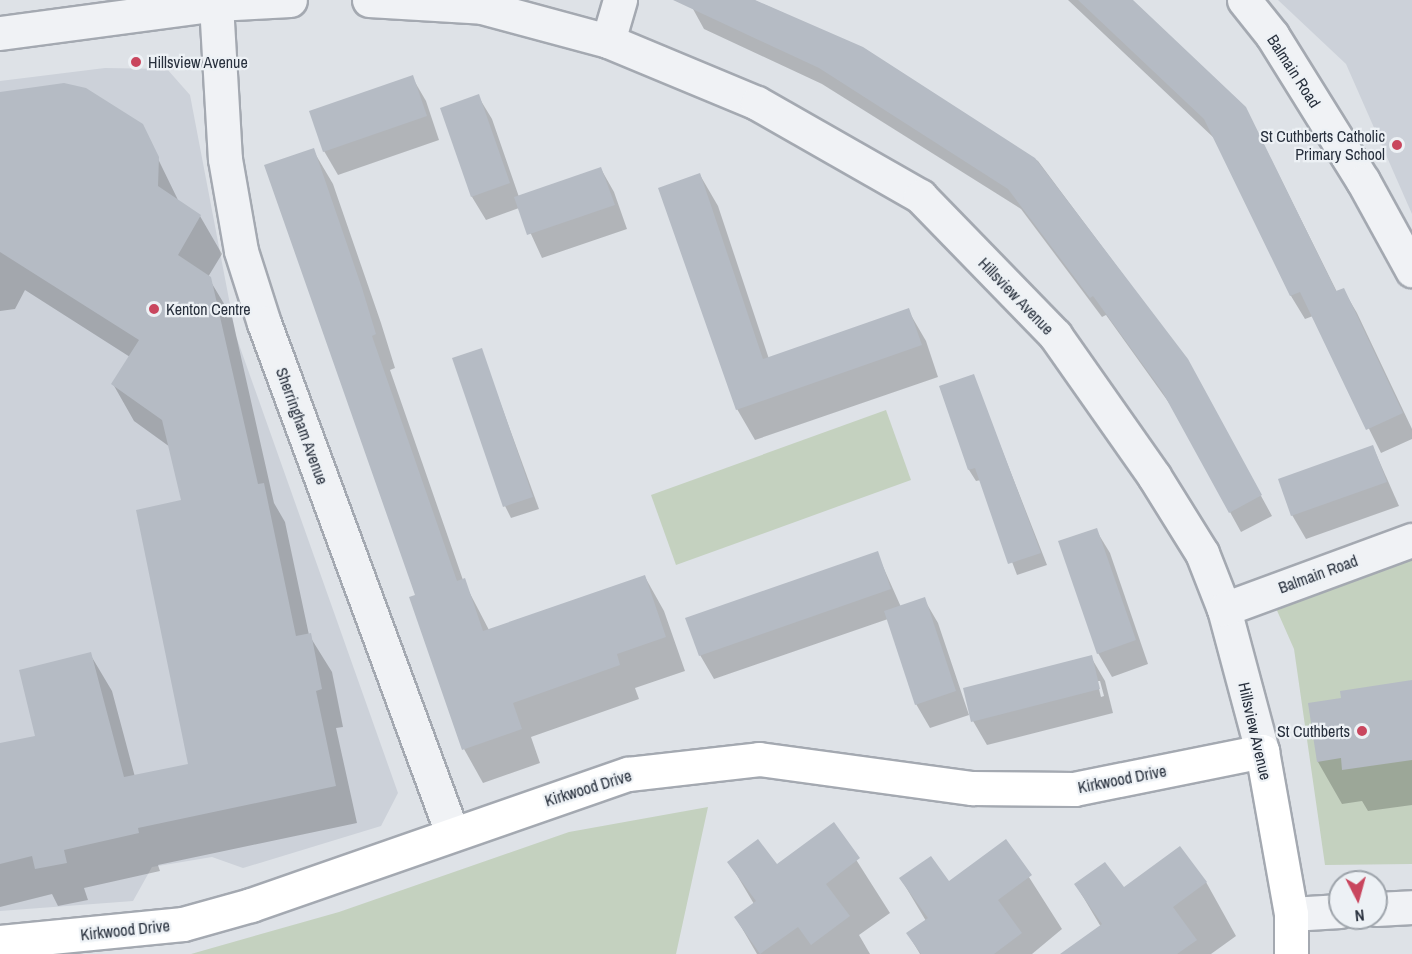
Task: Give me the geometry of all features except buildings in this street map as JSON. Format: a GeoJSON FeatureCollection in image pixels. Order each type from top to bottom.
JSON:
{"type":"FeatureCollection","features":[{"type":"Feature","properties":{"kind":"street"},"geometry":{"type":"LineString","coordinates":[[0,33],[216,4],[290,0]]}},
{"type":"Feature","properties":{"kind":"street","name":"Hillsview Avenue"},"geometry":{"type":"LineString","coordinates":[[369,0],[482,7],[608,41],[757,103],[920,196],[1055,335],[1154,476],[1202,553],[1224,609],[1262,751],[1292,914],[1292,954]]}},
{"type":"Feature","properties":{"kind":"street"},"geometry":{"type":"LineString","coordinates":[[608,41],[620,0]]}},
{"type":"Feature","properties":{"kind":"street","name":"Balmain Road"},"geometry":{"type":"LineString","coordinates":[[1244,0],[1272,35],[1350,161],[1412,270]]}},
{"type":"Feature","properties":{"kind":"street","name":"Sherringham Avenue"},"geometry":{"type":"LineString","coordinates":[[216,4],[225,159],[241,251],[264,323],[452,833]]}},
{"type":"Feature","properties":{"kind":"street","name":"Balmain Road"},"geometry":{"type":"LineString","coordinates":[[1224,609],[1412,540]]}},
{"type":"Feature","properties":{"kind":"street","name":"Kirkwood Drive"},"geometry":{"type":"LineString","coordinates":[[0,942],[183,924],[251,905],[452,833],[628,774],[759,759],[805,763],[972,788],[1074,789],[1262,751]]}},
{"type":"Feature","properties":{"kind":"street"},"geometry":{"type":"LineString","coordinates":[[1388,908],[1412,907]]}},
{"type":"Feature","properties":{"kind":"street"},"geometry":{"type":"LineString","coordinates":[[1292,914],[1328,912]]}},
{"type":"Feature","properties":{"kind":"shaded area","name":"St Cuthberts Catholic Primary School"},"geometry":{"type":"Polygon","coordinates":[[[1278,0],[1412,0],[1412,214],[1346,64],[1278,0]]]}},
{"type":"Feature","properties":{"kind":"shaded area"},"geometry":{"type":"Polygon","coordinates":[[[105,68],[167,69],[190,95],[236,336],[398,793],[381,826],[243,868],[212,857],[152,867],[133,901],[0,911],[0,81],[105,68]]]}},
{"type":"Feature","properties":{"kind":"green space"},"geometry":{"type":"Polygon","coordinates":[[[886,410],[911,480],[676,565],[651,495],[886,410]]]}},
{"type":"Feature","properties":{"kind":"green space"},"geometry":{"type":"Polygon","coordinates":[[[1412,557],[1412,864],[1325,865],[1294,649],[1275,606],[1412,557]]]}},
{"type":"Feature","properties":{"kind":"green space"},"geometry":{"type":"Polygon","coordinates":[[[708,807],[676,954],[191,954],[339,912],[569,832],[708,807]]]}},
{"type":"Feature","properties":{"kind":"place","name":"Hillsview Avenue"},"geometry":{"type":"Point","coordinates":[136,62]}},
{"type":"Feature","properties":{"kind":"place","name":"St Cuthberts Catholic Primary School"},"geometry":{"type":"Point","coordinates":[1397,145]}},
{"type":"Feature","properties":{"kind":"place","name":"Kenton Centre"},"geometry":{"type":"Point","coordinates":[154,309]}},
{"type":"Feature","properties":{"kind":"place","name":"St Cuthberts"},"geometry":{"type":"Point","coordinates":[1362,731]}}]}
